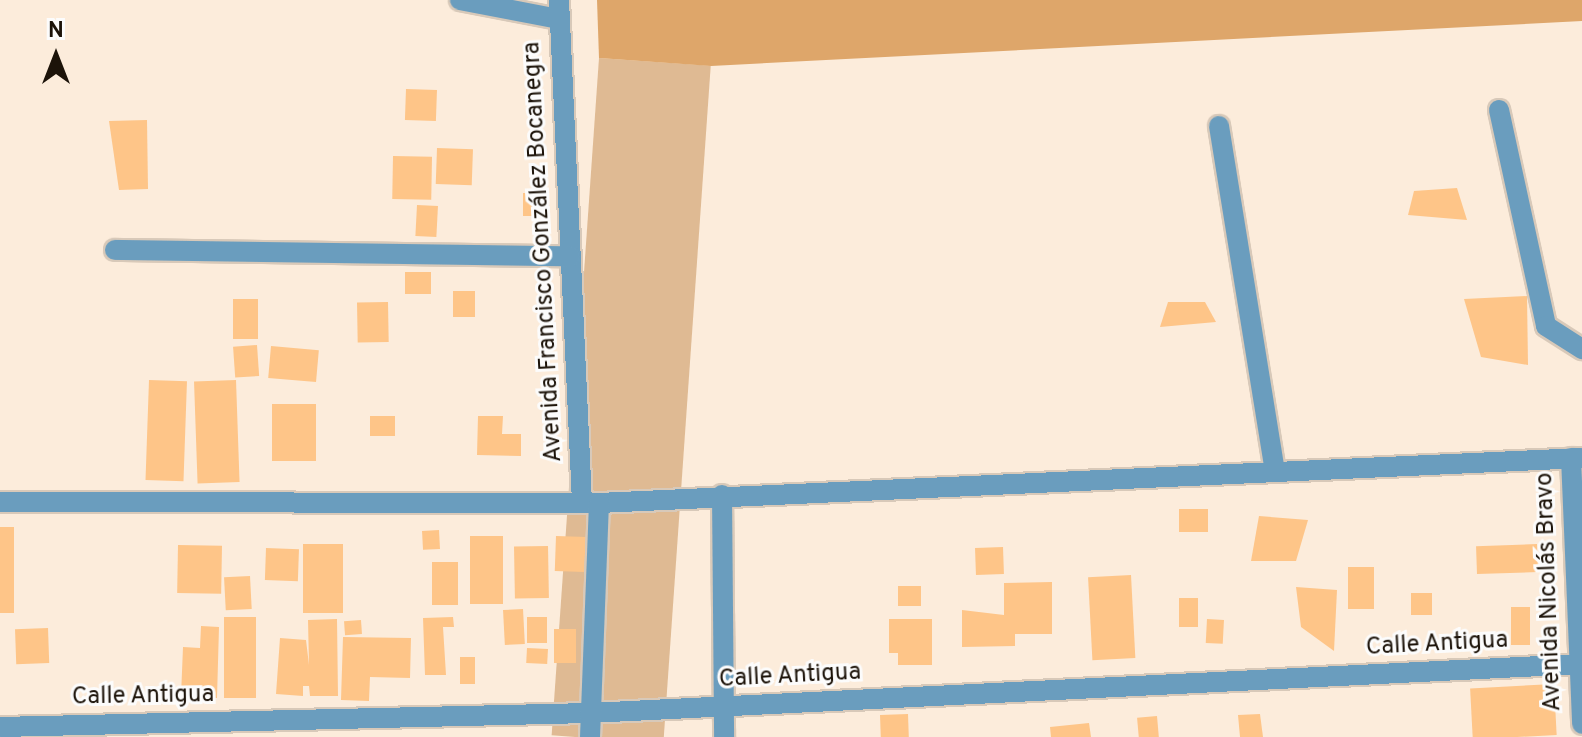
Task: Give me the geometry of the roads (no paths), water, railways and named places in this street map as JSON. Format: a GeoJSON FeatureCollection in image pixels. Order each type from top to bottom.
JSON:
{"type":"FeatureCollection","features":[{"type":"Feature","properties":{"kind":"street"},"geometry":{"type":"LineString","coordinates":[[460,0],[559,10]]}},
{"type":"Feature","properties":{"kind":"street","name":"Avenida Francisco González Bocanegra"},"geometry":{"type":"LineString","coordinates":[[559,10],[570,256],[590,502],[590,737]]}},
{"type":"Feature","properties":{"kind":"street"},"geometry":{"type":"LineString","coordinates":[[1499,110],[1546,326],[1582,349]]}},
{"type":"Feature","properties":{"kind":"street"},"geometry":{"type":"LineString","coordinates":[[1219,126],[1275,471]]}},
{"type":"Feature","properties":{"kind":"street"},"geometry":{"type":"LineString","coordinates":[[115,250],[570,256]]}},
{"type":"Feature","properties":{"kind":"street"},"geometry":{"type":"LineString","coordinates":[[0,502],[590,502],[1576,458]]}},
{"type":"Feature","properties":{"kind":"street","name":"Avenida Nicolás Bravo"},"geometry":{"type":"LineString","coordinates":[[1576,458],[1582,724]]}},
{"type":"Feature","properties":{"kind":"street"},"geometry":{"type":"LineString","coordinates":[[722,495],[724,737]]}},
{"type":"Feature","properties":{"kind":"street","name":"Calle Antigua"},"geometry":{"type":"LineString","coordinates":[[0,727],[590,713],[1581,664]]}}]}
